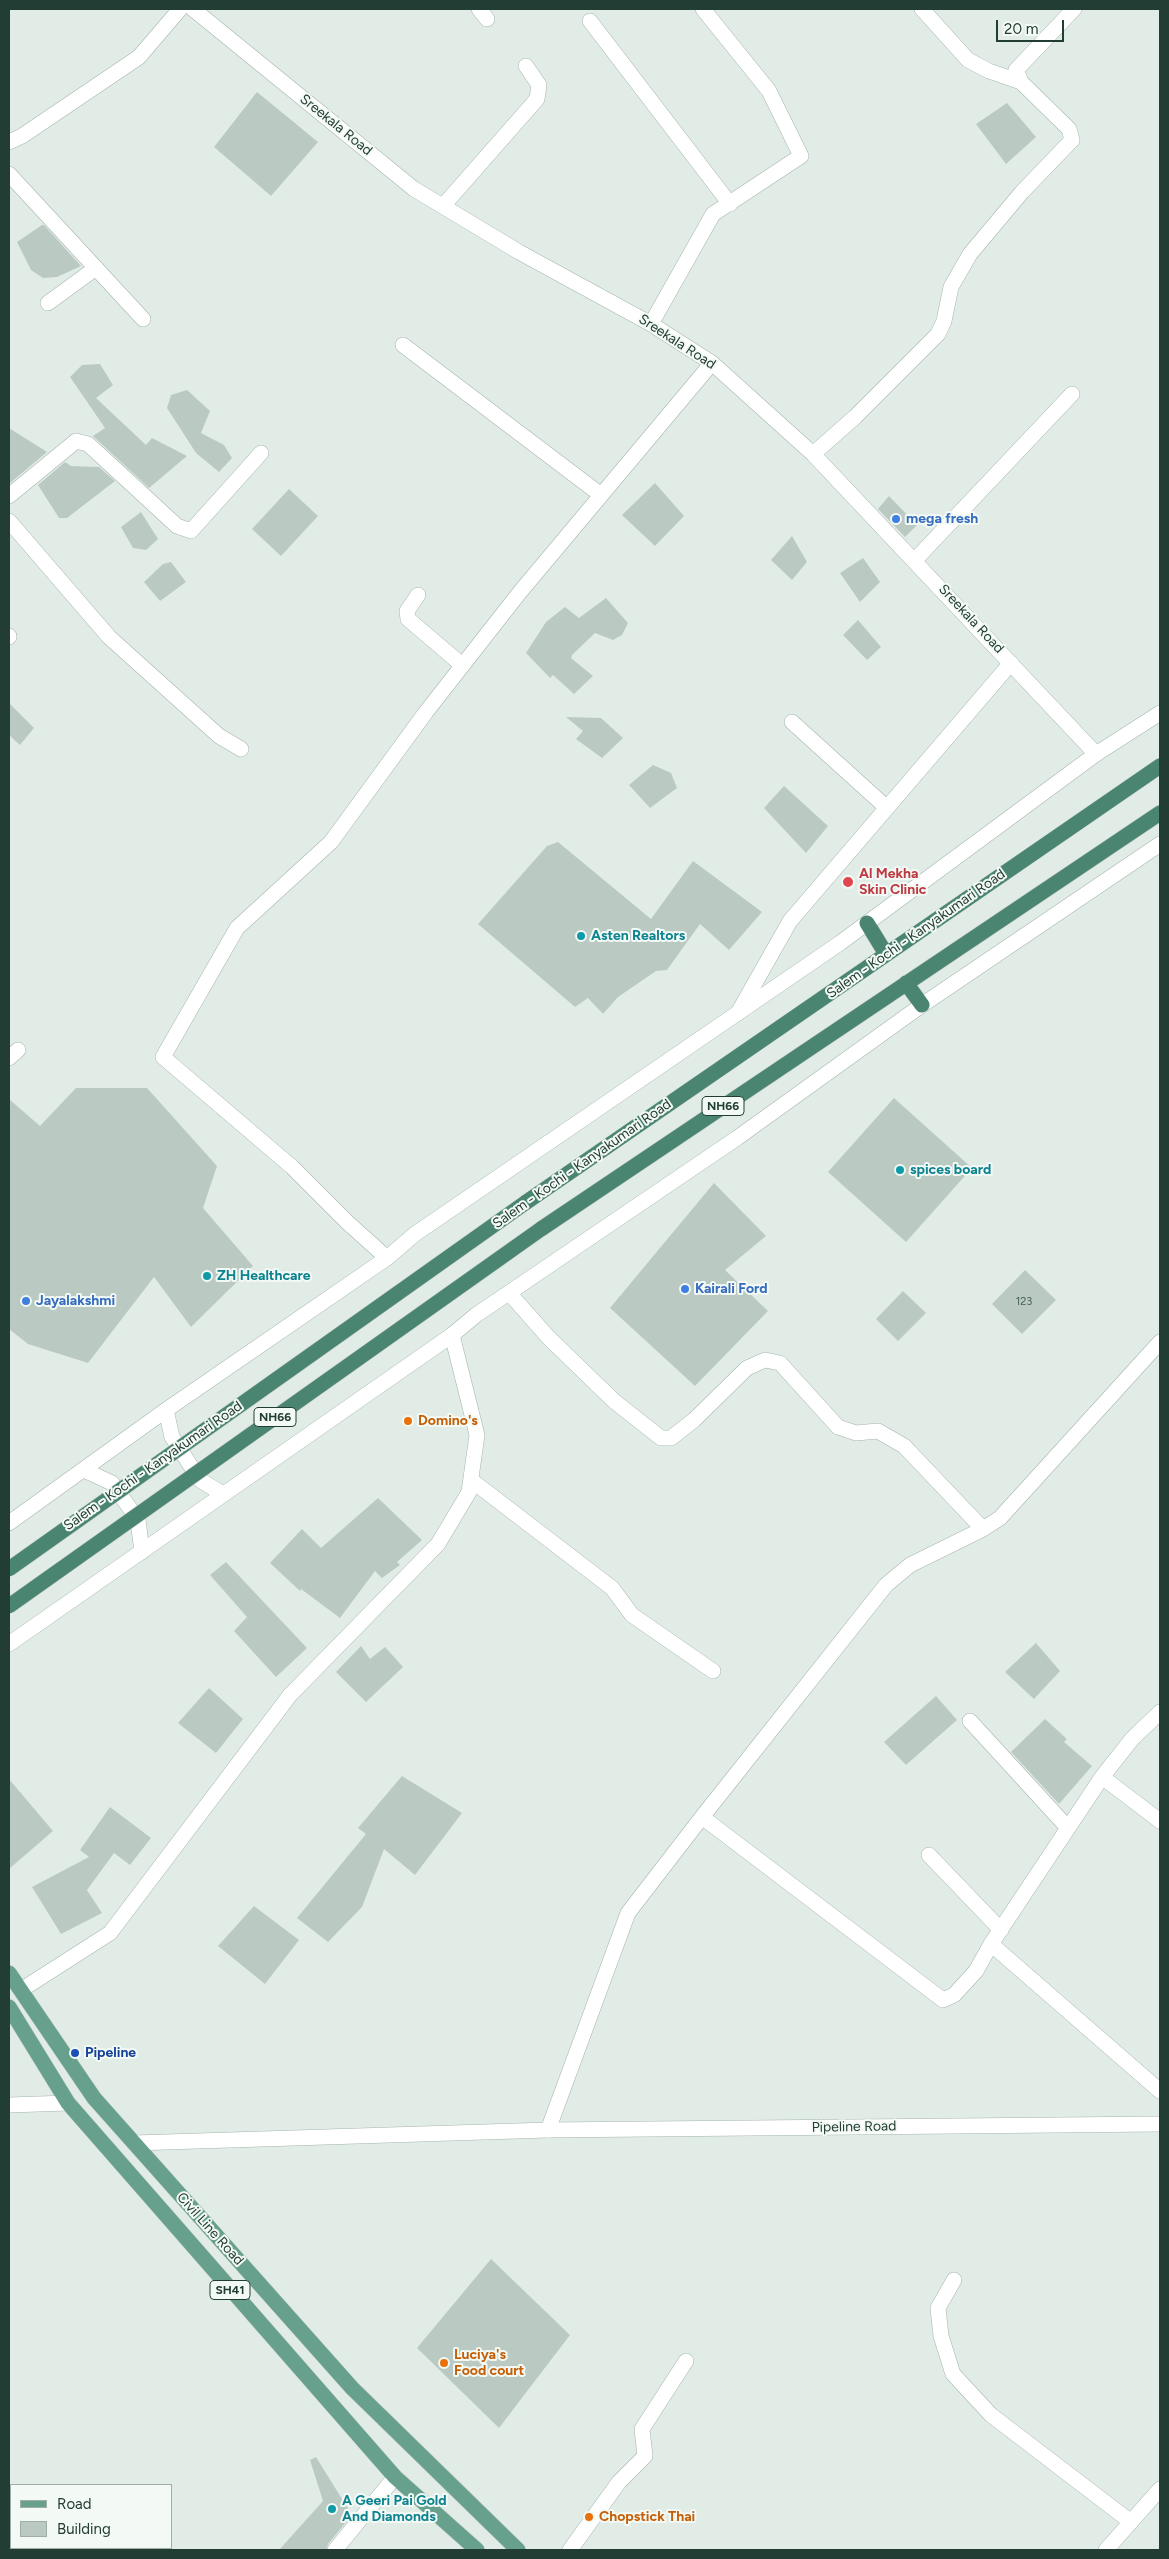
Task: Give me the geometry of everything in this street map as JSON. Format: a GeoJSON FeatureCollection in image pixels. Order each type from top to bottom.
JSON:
{"type":"FeatureCollection","features":[{"type":"Feature","properties":{"kind":"highway","name":"Salem - Kochi - Kanyakumari Road"},"geometry":{"type":"LineString","coordinates":[[9,1569],[524,1203],[1160,766]]}},
{"type":"Feature","properties":{"kind":"highway","name":"NH66"},"geometry":{"type":"LineString","coordinates":[[9,1606],[541,1229],[1160,813]]}},
{"type":"Feature","properties":{"kind":"highway"},"geometry":{"type":"LineString","coordinates":[[867,923],[886,954]]}},
{"type":"Feature","properties":{"kind":"highway"},"geometry":{"type":"LineString","coordinates":[[906,982],[922,1005]]}},
{"type":"Feature","properties":{"kind":"main road","name":"Civil Line Road"},"geometry":{"type":"LineString","coordinates":[[9,1973],[94,2098],[134,2144],[352,2388],[518,2550]]}},
{"type":"Feature","properties":{"kind":"main road","name":"Civil Line Road"},"geometry":{"type":"LineString","coordinates":[[9,2008],[68,2103],[395,2477],[477,2550]]}},
{"type":"Feature","properties":{"kind":"street"},"geometry":{"type":"LineString","coordinates":[[9,142],[22,136],[139,57],[180,9]]}},
{"type":"Feature","properties":{"kind":"street","name":"Sreekala Road"},"geometry":{"type":"LineString","coordinates":[[193,9],[414,189],[519,252],[650,324],[712,363],[813,454],[1096,754]]}},
{"type":"Feature","properties":{"kind":"street"},"geometry":{"type":"LineString","coordinates":[[650,324],[714,214],[801,156],[769,91],[703,9]]}},
{"type":"Feature","properties":{"kind":"street"},"geometry":{"type":"LineString","coordinates":[[922,9],[968,60],[989,71],[1021,82]]}},
{"type":"Feature","properties":{"kind":"street"},"geometry":{"type":"LineString","coordinates":[[813,454],[855,418],[938,334],[944,321],[950,288],[970,254],[1022,192],[1072,140],[1069,129],[1021,82],[1016,70],[1074,9]]}},
{"type":"Feature","properties":{"kind":"street"},"geometry":{"type":"LineString","coordinates":[[590,21],[730,204]]}},
{"type":"Feature","properties":{"kind":"street"},"geometry":{"type":"LineString","coordinates":[[443,206],[536,98],[539,84],[526,66]]}},
{"type":"Feature","properties":{"kind":"street"},"geometry":{"type":"LineString","coordinates":[[9,174],[143,319]]}},
{"type":"Feature","properties":{"kind":"street"},"geometry":{"type":"LineString","coordinates":[[48,303],[96,268]]}},
{"type":"Feature","properties":{"kind":"street"},"geometry":{"type":"LineString","coordinates":[[403,345],[601,495]]}},
{"type":"Feature","properties":{"kind":"street"},"geometry":{"type":"LineString","coordinates":[[387,1258],[347,1222],[292,1167],[163,1057],[237,928],[332,842],[462,666],[601,495],[712,363]]}},
{"type":"Feature","properties":{"kind":"street"},"geometry":{"type":"LineString","coordinates":[[915,560],[1072,394]]}},
{"type":"Feature","properties":{"kind":"street"},"geometry":{"type":"LineString","coordinates":[[9,496],[76,441],[88,444],[178,526],[191,531],[261,453]]}},
{"type":"Feature","properties":{"kind":"street"},"geometry":{"type":"LineString","coordinates":[[10,526],[109,638],[219,736],[241,750]]}},
{"type":"Feature","properties":{"kind":"street"},"geometry":{"type":"LineString","coordinates":[[418,595],[407,611],[408,619],[462,666]]}},
{"type":"Feature","properties":{"kind":"street"},"geometry":{"type":"LineString","coordinates":[[738,1013],[790,921],[1011,662]]}},
{"type":"Feature","properties":{"kind":"street"},"geometry":{"type":"LineString","coordinates":[[9,1523],[166,1410],[387,1258],[415,1234],[867,923],[1096,754],[1160,713]]}},
{"type":"Feature","properties":{"kind":"street"},"geometry":{"type":"LineString","coordinates":[[792,722],[887,808]]}},
{"type":"Feature","properties":{"kind":"street"},"geometry":{"type":"LineString","coordinates":[[9,1644],[452,1335],[476,1315],[510,1294],[737,1138],[922,1005],[1160,844]]}},
{"type":"Feature","properties":{"kind":"street"},"geometry":{"type":"LineString","coordinates":[[510,1294],[548,1337],[614,1401],[660,1438],[671,1438],[694,1420],[748,1368],[765,1360],[780,1362],[838,1428],[856,1433],[878,1430],[904,1446],[983,1529]]}},
{"type":"Feature","properties":{"kind":"street"},"geometry":{"type":"LineString","coordinates":[[21,1990],[110,1933],[290,1695],[438,1544],[469,1492],[477,1435],[452,1335]]}},
{"type":"Feature","properties":{"kind":"street"},"geometry":{"type":"LineString","coordinates":[[548,2130],[628,1913],[702,1817],[886,1584],[910,1565],[983,1529],[1000,1518],[1160,1342]]}},
{"type":"Feature","properties":{"kind":"street"},"geometry":{"type":"LineString","coordinates":[[166,1410],[172,1437],[200,1480],[223,1494]]}},
{"type":"Feature","properties":{"kind":"street"},"geometry":{"type":"LineString","coordinates":[[84,1470],[112,1483],[138,1520],[142,1552]]}},
{"type":"Feature","properties":{"kind":"street"},"geometry":{"type":"LineString","coordinates":[[471,1480],[612,1588],[632,1615],[713,1671]]}},
{"type":"Feature","properties":{"kind":"street"},"geometry":{"type":"LineString","coordinates":[[702,1817],[942,2000],[954,1995],[970,1977],[1102,1777],[1132,1740],[1160,1712]]}},
{"type":"Feature","properties":{"kind":"street"},"geometry":{"type":"LineString","coordinates":[[970,1721],[1068,1828]]}},
{"type":"Feature","properties":{"kind":"street"},"geometry":{"type":"LineString","coordinates":[[1102,1777],[1160,1821]]}},
{"type":"Feature","properties":{"kind":"street"},"geometry":{"type":"LineString","coordinates":[[929,1855],[1001,1930]]}},
{"type":"Feature","properties":{"kind":"street"},"geometry":{"type":"LineString","coordinates":[[991,1944],[1160,2091]]}},
{"type":"Feature","properties":{"kind":"street"},"geometry":{"type":"LineString","coordinates":[[9,2104],[68,2103]]}},
{"type":"Feature","properties":{"kind":"street","name":"Pipeline Road"},"geometry":{"type":"LineString","coordinates":[[134,2144],[548,2130],[1160,2124]]}},
{"type":"Feature","properties":{"kind":"street"},"geometry":{"type":"LineString","coordinates":[[954,2280],[938,2308],[940,2336],[953,2374],[991,2415],[1131,2522]]}},
{"type":"Feature","properties":{"kind":"street"},"geometry":{"type":"LineString","coordinates":[[570,2550],[619,2482],[645,2456],[642,2429],[686,2361]]}},
{"type":"Feature","properties":{"kind":"street"},"geometry":{"type":"LineString","coordinates":[[335,2550],[395,2477]]}},
{"type":"Feature","properties":{"kind":"street"},"geometry":{"type":"LineString","coordinates":[[1106,2550],[1160,2489]]}},
{"type":"Feature","properties":{"kind":"building"},"geometry":{"type":"Polygon","coordinates":[[[257,92],[318,142],[271,196],[214,147],[257,92]]]}},
{"type":"Feature","properties":{"kind":"building"},"geometry":{"type":"Polygon","coordinates":[[[1007,103],[1036,137],[1006,164],[976,124],[1007,103]]]}},
{"type":"Feature","properties":{"kind":"building"},"geometry":{"type":"Polygon","coordinates":[[[42,225],[81,266],[57,277],[43,278],[31,270],[17,242],[42,225]]]}},
{"type":"Feature","properties":{"kind":"building"},"geometry":{"type":"Polygon","coordinates":[[[100,364],[113,385],[96,398],[146,445],[152,438],[187,456],[149,488],[93,436],[105,428],[70,377],[82,365],[100,364]]]}},
{"type":"Feature","properties":{"kind":"building"},"geometry":{"type":"Polygon","coordinates":[[[187,390],[210,411],[201,433],[224,445],[232,458],[219,472],[196,453],[167,408],[171,395],[187,390]]]}},
{"type":"Feature","properties":{"kind":"building"},"geometry":{"type":"Polygon","coordinates":[[[9,428],[47,452],[9,484],[9,428]]]}},
{"type":"Feature","properties":{"kind":"building"},"geometry":{"type":"Polygon","coordinates":[[[65,462],[71,466],[99,467],[115,481],[67,518],[59,518],[38,485],[65,462]]]}},
{"type":"Feature","properties":{"kind":"building"},"geometry":{"type":"Polygon","coordinates":[[[655,483],[684,516],[655,546],[622,515],[655,483]]]}},
{"type":"Feature","properties":{"kind":"building"},"geometry":{"type":"Polygon","coordinates":[[[289,489],[318,516],[281,556],[252,529],[289,489]]]}},
{"type":"Feature","properties":{"kind":"building","name":"mega fresh"},"geometry":{"type":"Polygon","coordinates":[[[889,496],[917,525],[905,537],[878,509],[889,496]]]}},
{"type":"Feature","properties":{"kind":"building"},"geometry":{"type":"Polygon","coordinates":[[[141,512],[158,539],[146,550],[133,548],[121,527],[141,512]]]}},
{"type":"Feature","properties":{"kind":"building"},"geometry":{"type":"Polygon","coordinates":[[[792,536],[807,562],[792,580],[771,560],[792,536]]]}},
{"type":"Feature","properties":{"kind":"building"},"geometry":{"type":"Polygon","coordinates":[[[863,558],[880,582],[860,602],[840,573],[863,558]]]}},
{"type":"Feature","properties":{"kind":"building"},"geometry":{"type":"Polygon","coordinates":[[[171,562],[186,582],[160,601],[144,582],[163,564],[171,562]]]}},
{"type":"Feature","properties":{"kind":"building"},"geometry":{"type":"Polygon","coordinates":[[[606,598],[628,623],[622,635],[613,640],[595,633],[572,655],[571,658],[593,676],[574,694],[553,675],[550,678],[526,653],[546,622],[565,607],[579,618],[606,598]]]}},
{"type":"Feature","properties":{"kind":"building"},"geometry":{"type":"Polygon","coordinates":[[[858,620],[881,647],[867,660],[843,635],[858,620]]]}},
{"type":"Feature","properties":{"kind":"building"},"geometry":{"type":"Polygon","coordinates":[[[9,703],[34,728],[20,745],[9,735],[9,703]]]}},
{"type":"Feature","properties":{"kind":"building"},"geometry":{"type":"Polygon","coordinates":[[[566,717],[601,718],[623,738],[602,758],[576,739],[583,731],[566,717]]]}},
{"type":"Feature","properties":{"kind":"building"},"geometry":{"type":"Polygon","coordinates":[[[653,765],[671,773],[677,788],[650,808],[629,785],[653,765]]]}},
{"type":"Feature","properties":{"kind":"building"},"geometry":{"type":"Polygon","coordinates":[[[784,786],[828,826],[806,853],[764,808],[784,786]]]}},
{"type":"Feature","properties":{"kind":"building","name":"Asten Realtors"},"geometry":{"type":"Polygon","coordinates":[[[558,842],[651,919],[693,861],[762,912],[729,950],[700,924],[667,970],[656,971],[618,997],[603,1014],[588,998],[575,1007],[478,924],[547,846],[558,842]]]}},
{"type":"Feature","properties":{"kind":"building"},"geometry":{"type":"Polygon","coordinates":[[[76,1088],[147,1088],[217,1166],[203,1208],[253,1266],[191,1327],[154,1277],[88,1363],[28,1344],[9,1329],[9,1099],[40,1126],[76,1088]]]}},
{"type":"Feature","properties":{"kind":"building","name":"spices board"},"geometry":{"type":"Polygon","coordinates":[[[894,1098],[972,1168],[906,1242],[828,1172],[894,1098]]]}},
{"type":"Feature","properties":{"kind":"building","name":"Kairali Ford"},"geometry":{"type":"Polygon","coordinates":[[[714,1183],[766,1236],[725,1270],[768,1311],[695,1386],[610,1308],[714,1183]]]}},
{"type":"Feature","properties":{"kind":"building"},"geometry":{"type":"Polygon","coordinates":[[[1025,1270],[1056,1300],[1022,1334],[992,1304],[1025,1270]]]}},
{"type":"Feature","properties":{"kind":"building"},"geometry":{"type":"Polygon","coordinates":[[[903,1291],[926,1313],[898,1341],[876,1319],[903,1291]]]}},
{"type":"Feature","properties":{"kind":"building"},"geometry":{"type":"Polygon","coordinates":[[[378,1498],[422,1540],[397,1562],[400,1565],[382,1578],[375,1571],[340,1618],[301,1589],[300,1591],[270,1563],[302,1529],[321,1548],[378,1498]]]}},
{"type":"Feature","properties":{"kind":"building"},"geometry":{"type":"Polygon","coordinates":[[[226,1562],[307,1648],[276,1677],[234,1631],[247,1617],[210,1575],[226,1562]]]}},
{"type":"Feature","properties":{"kind":"building"},"geometry":{"type":"Polygon","coordinates":[[[1036,1643],[1060,1671],[1034,1699],[1005,1672],[1036,1643]]]}},
{"type":"Feature","properties":{"kind":"building"},"geometry":{"type":"Polygon","coordinates":[[[361,1646],[370,1659],[385,1647],[403,1667],[366,1702],[336,1672],[361,1646]]]}},
{"type":"Feature","properties":{"kind":"building"},"geometry":{"type":"Polygon","coordinates":[[[209,1688],[243,1719],[216,1753],[178,1723],[209,1688]]]}},
{"type":"Feature","properties":{"kind":"building"},"geometry":{"type":"Polygon","coordinates":[[[936,1696],[957,1720],[906,1765],[884,1742],[936,1696]]]}},
{"type":"Feature","properties":{"kind":"building"},"geometry":{"type":"Polygon","coordinates":[[[1045,1719],[1067,1739],[1064,1742],[1092,1766],[1059,1804],[1011,1752],[1045,1719]]]}},
{"type":"Feature","properties":{"kind":"building"},"geometry":{"type":"Polygon","coordinates":[[[402,1776],[462,1813],[415,1875],[384,1849],[362,1907],[328,1942],[297,1918],[366,1834],[358,1828],[402,1776]]]}},
{"type":"Feature","properties":{"kind":"building"},"geometry":{"type":"Polygon","coordinates":[[[9,1779],[53,1831],[9,1869],[9,1779]]]}},
{"type":"Feature","properties":{"kind":"building"},"geometry":{"type":"Polygon","coordinates":[[[110,1807],[151,1838],[130,1865],[114,1853],[87,1890],[102,1913],[61,1934],[32,1887],[89,1857],[80,1850],[110,1807]]]}},
{"type":"Feature","properties":{"kind":"building"},"geometry":{"type":"Polygon","coordinates":[[[254,1906],[299,1940],[265,1984],[218,1946],[254,1906]]]}},
{"type":"Feature","properties":{"kind":"building"},"geometry":{"type":"Polygon","coordinates":[[[491,2259],[570,2335],[499,2428],[417,2348],[491,2259]]]}},
{"type":"Feature","properties":{"kind":"building","name":"A Geeri Pai Gold And Diamonds"},"geometry":{"type":"Polygon","coordinates":[[[316,2457],[352,2515],[328,2544],[326,2550],[279,2550],[323,2501],[310,2460],[316,2457]]]}},
{"type":"Feature","properties":{"kind":"place","name":"mega fresh"},"geometry":{"type":"Point","coordinates":[896,519]}},
{"type":"Feature","properties":{"kind":"place","name":"Al Mekha Skin Clinic"},"geometry":{"type":"Point","coordinates":[848,882]}},
{"type":"Feature","properties":{"kind":"place","name":"Asten Realtors"},"geometry":{"type":"Point","coordinates":[581,936]}},
{"type":"Feature","properties":{"kind":"place","name":"spices board"},"geometry":{"type":"Point","coordinates":[900,1170]}},
{"type":"Feature","properties":{"kind":"place","name":"ZH Healthcare"},"geometry":{"type":"Point","coordinates":[207,1276]}},
{"type":"Feature","properties":{"kind":"place","name":"Kairali Ford"},"geometry":{"type":"Point","coordinates":[685,1289]}},
{"type":"Feature","properties":{"kind":"place","name":"Jayalakshmi"},"geometry":{"type":"Point","coordinates":[26,1301]}},
{"type":"Feature","properties":{"kind":"place","name":"Domino's"},"geometry":{"type":"Point","coordinates":[408,1421]}},
{"type":"Feature","properties":{"kind":"place","name":"Pipeline"},"geometry":{"type":"Point","coordinates":[75,2053]}},
{"type":"Feature","properties":{"kind":"place","name":"Luciya's Food court"},"geometry":{"type":"Point","coordinates":[444,2363]}},
{"type":"Feature","properties":{"kind":"place","name":"A Geeri Pai Gold And Diamonds"},"geometry":{"type":"Point","coordinates":[332,2509]}},
{"type":"Feature","properties":{"kind":"place","name":"Chopstick Thai"},"geometry":{"type":"Point","coordinates":[589,2517]}}]}
